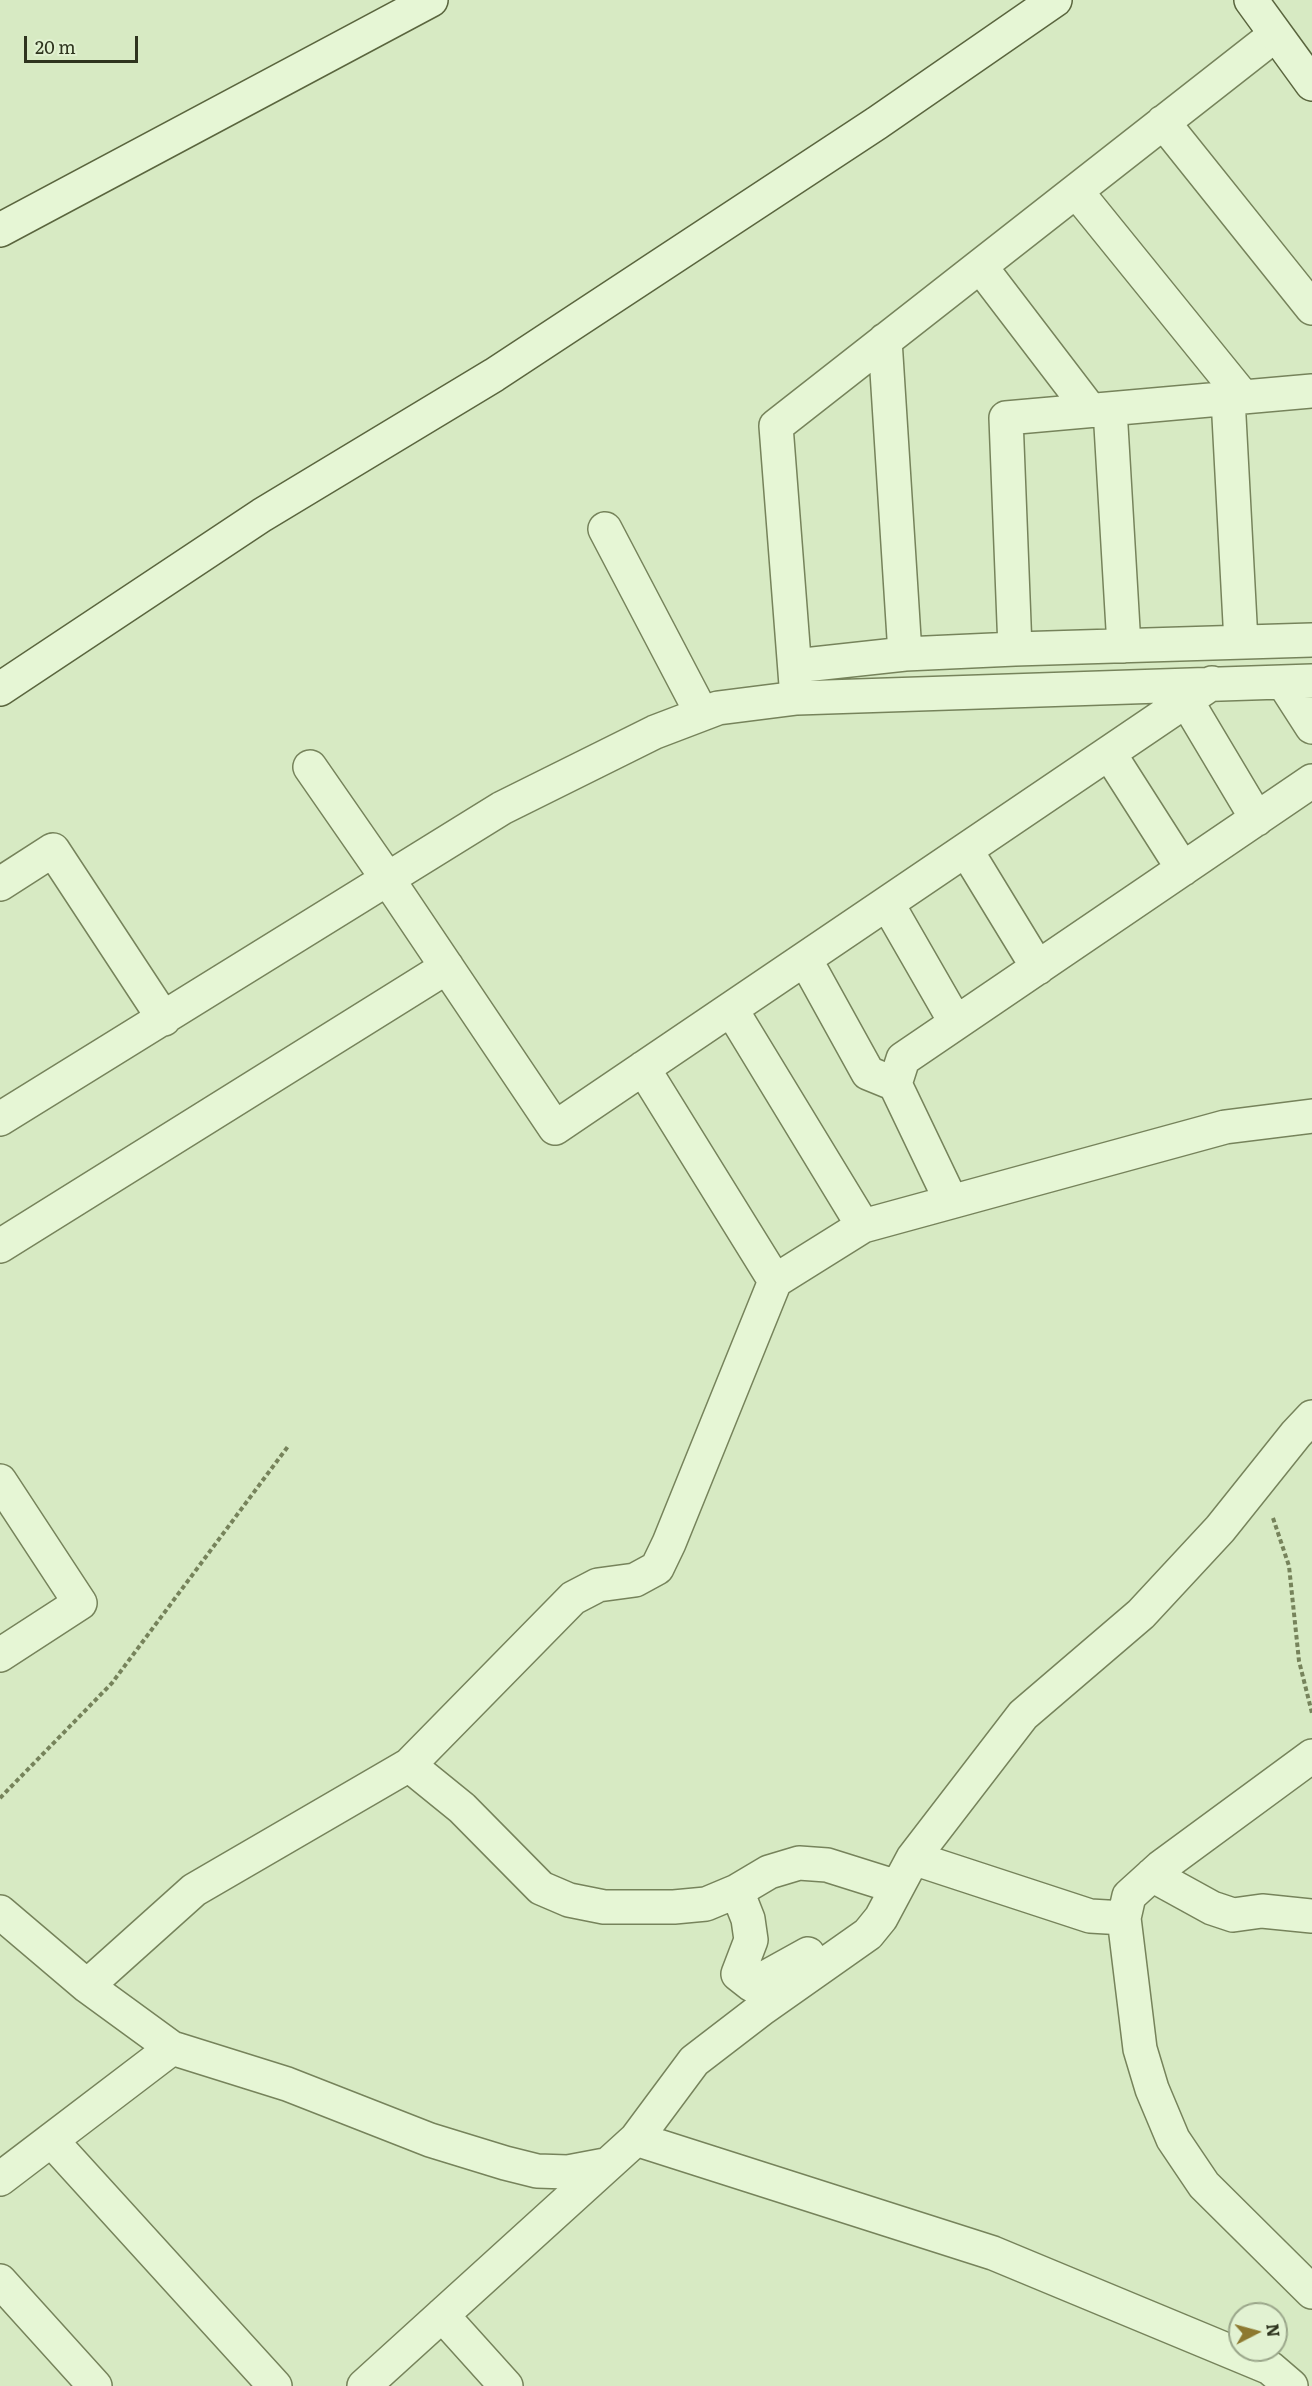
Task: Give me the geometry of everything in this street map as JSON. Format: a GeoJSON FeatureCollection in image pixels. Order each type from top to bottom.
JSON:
{"type":"FeatureCollection","features":[{"type":"Feature","properties":{"kind":"street"},"geometry":{"type":"LineString","coordinates":[[0,230],[431,0]]}},
{"type":"Feature","properties":{"kind":"street"},"geometry":{"type":"LineString","coordinates":[[0,689],[262,515],[504,369],[877,123],[1055,0]]}},
{"type":"Feature","properties":{"kind":"street"},"geometry":{"type":"LineString","coordinates":[[1251,0],[1311,81]]}},
{"type":"Feature","properties":{"kind":"street"},"geometry":{"type":"LineString","coordinates":[[797,698],[776,426],[1275,35]]}},
{"type":"Feature","properties":{"kind":"street"},"geometry":{"type":"LineString","coordinates":[[1163,122],[1312,308]]}},
{"type":"Feature","properties":{"kind":"street"},"geometry":{"type":"LineString","coordinates":[[1076,191],[1235,397],[1241,642]]}},
{"type":"Feature","properties":{"kind":"street"},"geometry":{"type":"LineString","coordinates":[[980,266],[1100,409],[1124,646]]}},
{"type":"Feature","properties":{"kind":"street"},"geometry":{"type":"LineString","coordinates":[[885,340],[905,654]]}},
{"type":"Feature","properties":{"kind":"street"},"geometry":{"type":"LineString","coordinates":[[1015,649],[1006,418],[1312,391]]}},
{"type":"Feature","properties":{"kind":"street"},"geometry":{"type":"LineString","coordinates":[[605,529],[702,714]]}},
{"type":"Feature","properties":{"kind":"street"},"geometry":{"type":"LineString","coordinates":[[795,666],[905,654],[1312,640]]}},
{"type":"Feature","properties":{"kind":"street"},"geometry":{"type":"LineString","coordinates":[[0,1119],[502,808],[655,732],[718,708],[797,698],[1199,692],[1298,681],[1312,727]]}},
{"type":"Feature","properties":{"kind":"street"},"geometry":{"type":"LineString","coordinates":[[310,767],[555,1128],[1199,692]]}},
{"type":"Feature","properties":{"kind":"street"},"geometry":{"type":"LineString","coordinates":[[1199,692],[1257,819]]}},
{"type":"Feature","properties":{"kind":"street"},"geometry":{"type":"LineString","coordinates":[[1109,753],[1183,869]]}},
{"type":"Feature","properties":{"kind":"street"},"geometry":{"type":"LineString","coordinates":[[895,1084],[903,1059],[1312,781]]}},
{"type":"Feature","properties":{"kind":"street"},"geometry":{"type":"LineString","coordinates":[[0,884],[53,850],[164,1019]]}},
{"type":"Feature","properties":{"kind":"street"},"geometry":{"type":"LineString","coordinates":[[966,850],[1038,968]]}},
{"type":"Feature","properties":{"kind":"street"},"geometry":{"type":"LineString","coordinates":[[887,903],[956,1023]]}},
{"type":"Feature","properties":{"kind":"street"},"geometry":{"type":"LineString","coordinates":[[805,959],[868,1073],[895,1084],[951,1201]]}},
{"type":"Feature","properties":{"kind":"street"},"geometry":{"type":"LineString","coordinates":[[0,1246],[447,967]]}},
{"type":"Feature","properties":{"kind":"street"},"geometry":{"type":"LineString","coordinates":[[731,1009],[863,1226]]}},
{"type":"Feature","properties":{"kind":"street"},"geometry":{"type":"LineString","coordinates":[[644,1068],[775,1281]]}},
{"type":"Feature","properties":{"kind":"street"},"geometry":{"type":"LineString","coordinates":[[87,1986],[194,1890],[409,1765],[573,1598],[598,1585],[635,1580],[657,1568],[775,1281],[863,1226],[1225,1127],[1312,1116]]}},
{"type":"Feature","properties":{"kind":"street"},"geometry":{"type":"LineString","coordinates":[[364,2386],[636,2139],[694,2061],[763,2008],[868,1934],[881,1918],[913,1858],[1023,1715],[1141,1614],[1220,1529],[1312,1417]]}},
{"type":"Feature","properties":{"kind":"street"},"geometry":{"type":"LineString","coordinates":[[0,1481],[80,1603],[0,1655]]}},
{"type":"Feature","properties":{"kind":"street"},"geometry":{"type":"LineString","coordinates":[[1312,1756],[1152,1875],[1130,1896],[1124,1918],[1140,2049],[1152,2089],[1173,2139],[1204,2185],[1312,2292]]}},
{"type":"Feature","properties":{"kind":"street"},"geometry":{"type":"LineString","coordinates":[[409,1765],[462,1808],[541,1888],[569,1900],[604,1907],[674,1907],[706,1904],[737,1891],[769,1872],[799,1863],[827,1865],[897,1887]]}},
{"type":"Feature","properties":{"kind":"street"},"geometry":{"type":"LineString","coordinates":[[913,1858],[1090,1916],[1124,1918]]}},
{"type":"Feature","properties":{"kind":"street"},"geometry":{"type":"LineString","coordinates":[[1152,1875],[1212,1908],[1233,1915],[1262,1911],[1312,1916]]}},
{"type":"Feature","properties":{"kind":"street"},"geometry":{"type":"LineString","coordinates":[[737,1891],[748,1919],[751,1940],[738,1974],[752,1985],[817,1949],[844,1951]]}},
{"type":"Feature","properties":{"kind":"street"},"geometry":{"type":"LineString","coordinates":[[0,1912],[87,1986],[172,2048],[287,2084],[430,2140],[505,2163],[537,2171],[568,2172],[606,2166]]}},
{"type":"Feature","properties":{"kind":"street"},"geometry":{"type":"LineString","coordinates":[[0,2179],[172,2048]]}},
{"type":"Feature","properties":{"kind":"street"},"geometry":{"type":"LineString","coordinates":[[636,2139],[993,2253],[1270,2368],[1291,2386]]}},
{"type":"Feature","properties":{"kind":"street"},"geometry":{"type":"LineString","coordinates":[[51,2140],[276,2386]]}},
{"type":"Feature","properties":{"kind":"street"},"geometry":{"type":"LineString","coordinates":[[0,2281],[94,2386]]}},
{"type":"Feature","properties":{"kind":"street"},"geometry":{"type":"LineString","coordinates":[[442,2315],[506,2386]]}},
{"type":"Feature","properties":{"kind":"path"},"geometry":{"type":"LineString","coordinates":[[0,1798],[112,1683],[289,1445]]}},
{"type":"Feature","properties":{"kind":"path"},"geometry":{"type":"LineString","coordinates":[[1258,1482],[1271,1511],[1289,1566],[1299,1661],[1312,1713]]}}]}
